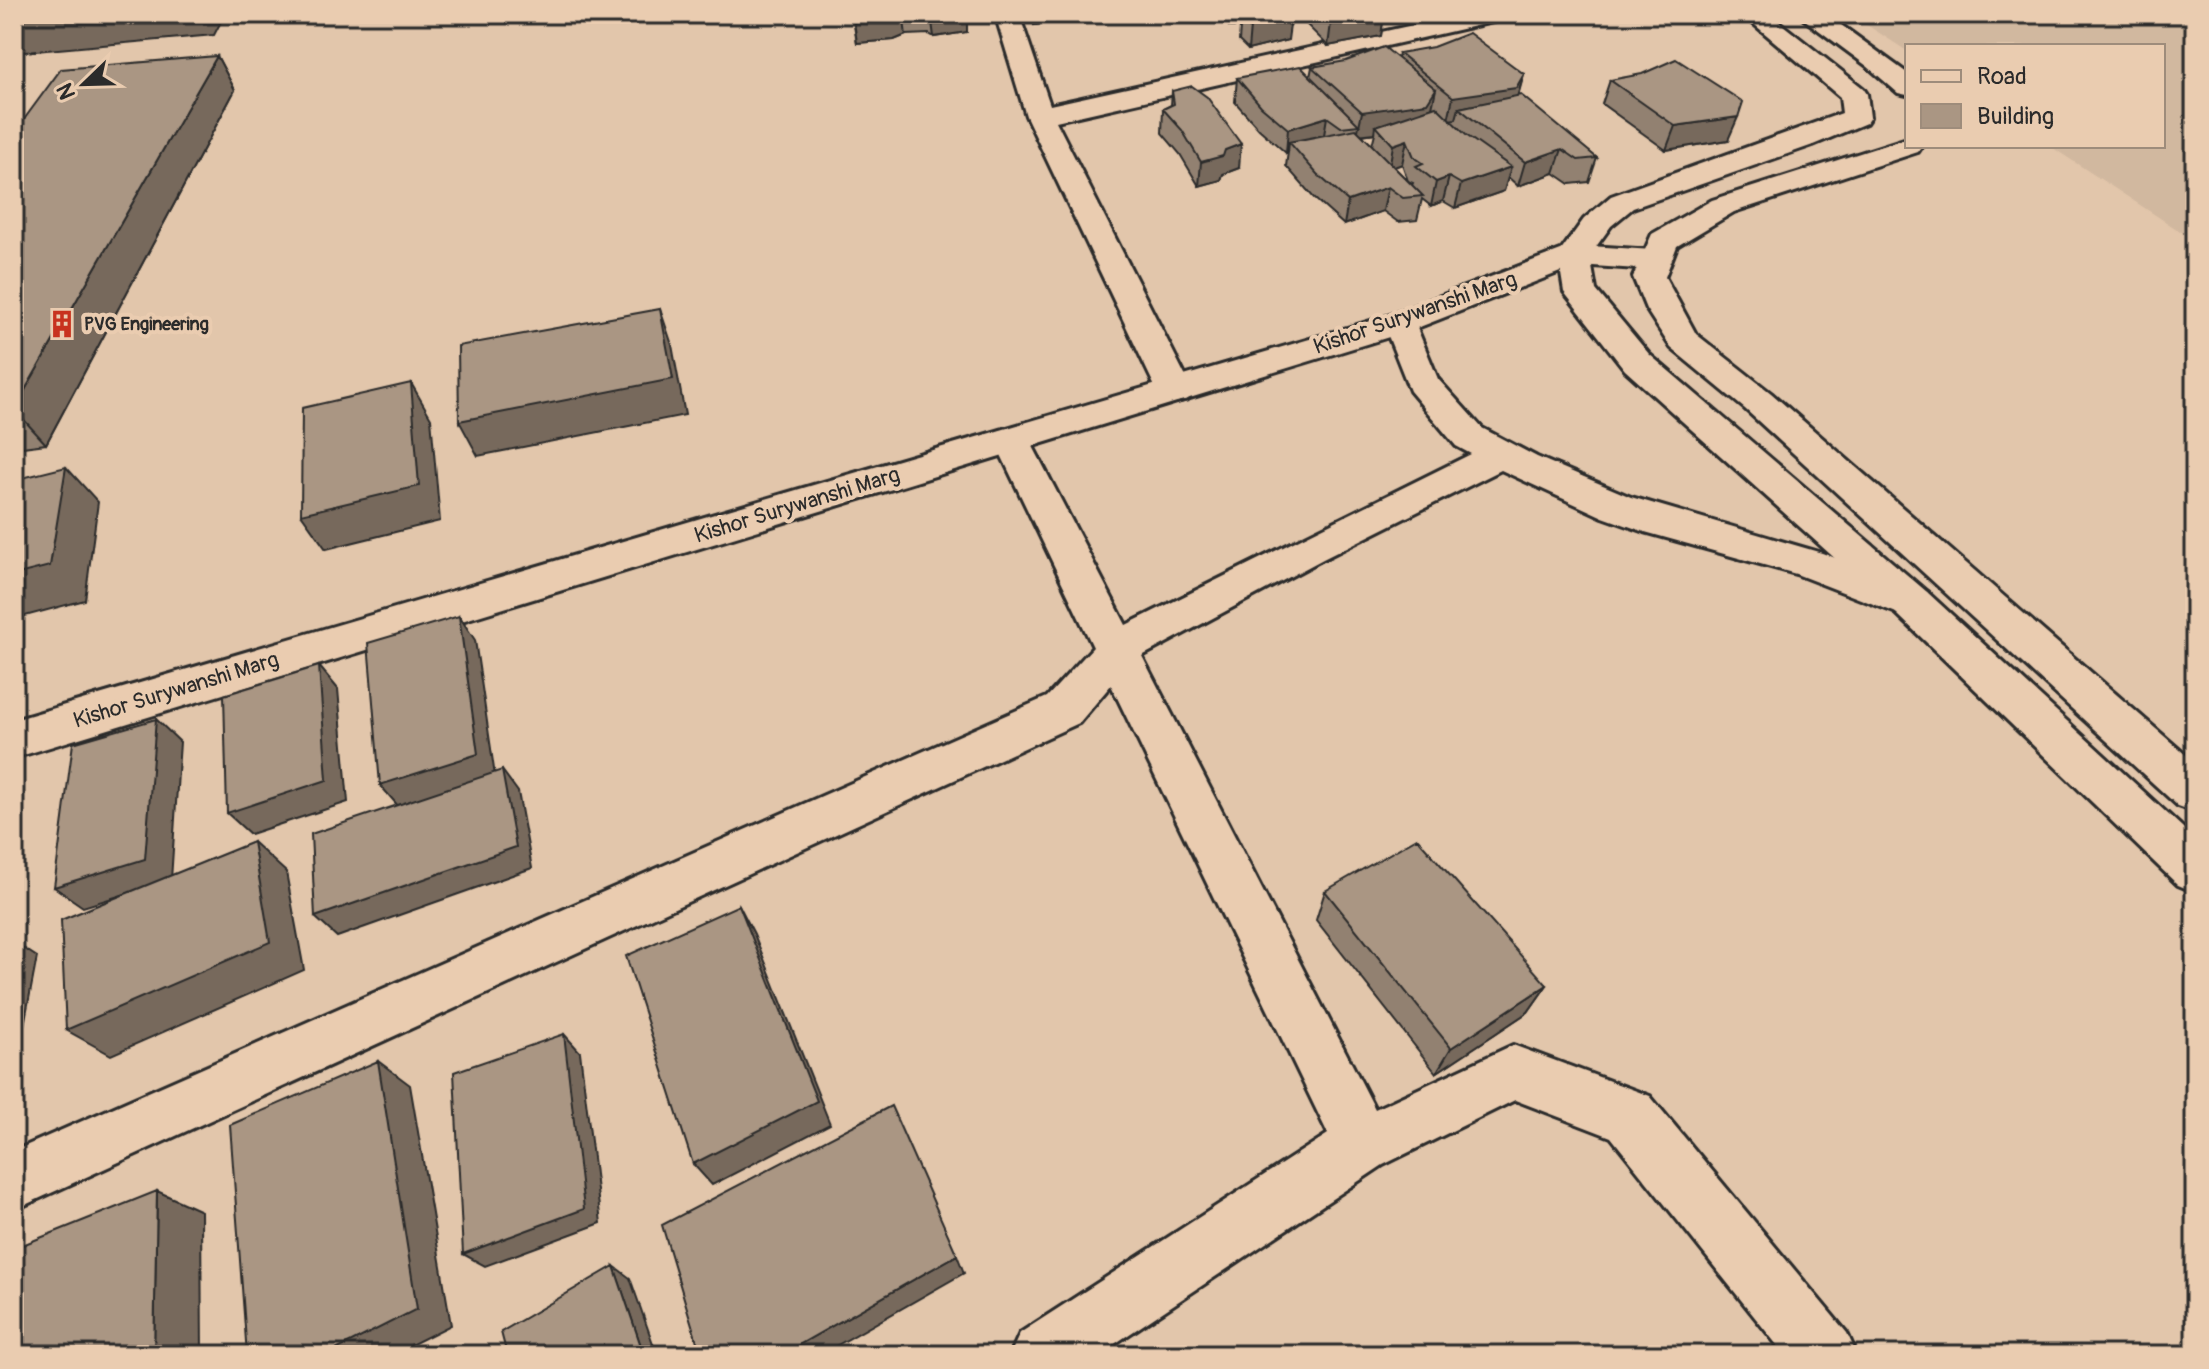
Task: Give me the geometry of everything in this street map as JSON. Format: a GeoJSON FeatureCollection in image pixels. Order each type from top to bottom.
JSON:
{"type":"FeatureCollection","features":[{"type":"Feature","properties":{"kind":"street"},"geometry":{"type":"LineString","coordinates":[[1007,14],[1040,116],[1175,391]]}},
{"type":"Feature","properties":{"kind":"street"},"geometry":{"type":"LineString","coordinates":[[1040,116],[1412,22],[1497,14]]}},
{"type":"Feature","properties":{"kind":"street"},"geometry":{"type":"LineString","coordinates":[[1754,14],[1853,94],[1856,117],[1803,139],[1622,202],[1595,223],[1574,255],[1580,292],[1637,362],[1912,603],[2195,870]]}},
{"type":"Feature","properties":{"kind":"street"},"geometry":{"type":"LineString","coordinates":[[1809,14],[1876,60],[1905,85]]}},
{"type":"Feature","properties":{"kind":"street"},"geometry":{"type":"LineString","coordinates":[[1905,147],[1723,206],[1663,241],[1653,260],[1649,277],[1663,309],[1683,341],[1769,411],[2195,792]]}},
{"type":"Feature","properties":{"kind":"street"},"geometry":{"type":"LineString","coordinates":[[1574,255],[1653,260]]}},
{"type":"Feature","properties":{"kind":"street","name":"Kishor Surywanshi Marg"},"geometry":{"type":"LineString","coordinates":[[14,739],[1400,323],[1574,255]]}},
{"type":"Feature","properties":{"kind":"street"},"geometry":{"type":"LineString","coordinates":[[1400,323],[1422,383],[1469,437],[1603,501],[1659,522],[1808,563],[1912,603]]}},
{"type":"Feature","properties":{"kind":"street"},"geometry":{"type":"LineString","coordinates":[[1012,440],[1363,1145]]}},
{"type":"Feature","properties":{"kind":"street"},"geometry":{"type":"LineString","coordinates":[[14,1181],[1063,710],[1116,650],[1309,549],[1502,454]]}},
{"type":"Feature","properties":{"kind":"street"},"geometry":{"type":"LineString","coordinates":[[1042,1355],[1363,1145],[1513,1072],[1630,1116],[1825,1355]]}},
{"type":"Feature","properties":{"kind":"shaded area"},"geometry":{"type":"Polygon","coordinates":[[[1850,14],[2195,14],[2195,241],[2053,148],[2165,148],[2165,44],[1905,44],[1905,50],[1850,14]]]}},
{"type":"Feature","properties":{"kind":"building"},"geometry":{"type":"Polygon","coordinates":[[[852,14],[900,14],[854,21],[852,14]]]}},
{"type":"Feature","properties":{"kind":"building"},"geometry":{"type":"Polygon","coordinates":[[[1252,14],[1287,14],[1291,18],[1250,27],[1241,18],[1252,14]]]}},
{"type":"Feature","properties":{"kind":"building"},"geometry":{"type":"Polygon","coordinates":[[[1322,14],[1379,14],[1331,23],[1322,14]]]}},
{"type":"Feature","properties":{"kind":"building"},"geometry":{"type":"Polygon","coordinates":[[[1469,33],[1524,74],[1516,88],[1453,97],[1399,53],[1433,47],[1469,33]]]}},
{"type":"Feature","properties":{"kind":"building"},"geometry":{"type":"Polygon","coordinates":[[[1384,47],[1436,89],[1427,103],[1362,112],[1312,67],[1346,61],[1384,47]]]}},
{"type":"Feature","properties":{"kind":"building","name":"PVG Engineering"},"geometry":{"type":"Polygon","coordinates":[[[217,56],[14,409],[14,133],[61,69],[217,56]]]}},
{"type":"Feature","properties":{"kind":"building"},"geometry":{"type":"Polygon","coordinates":[[[1676,59],[1743,102],[1738,117],[1675,126],[1610,80],[1642,74],[1676,59]]]}},
{"type":"Feature","properties":{"kind":"building"},"geometry":{"type":"Polygon","coordinates":[[[1300,66],[1359,125],[1341,127],[1327,117],[1288,129],[1261,106],[1237,78],[1300,66]]]}},
{"type":"Feature","properties":{"kind":"building"},"geometry":{"type":"Polygon","coordinates":[[[1192,86],[1207,97],[1241,144],[1225,150],[1223,156],[1201,162],[1182,130],[1163,109],[1174,104],[1172,91],[1192,86]]]}},
{"type":"Feature","properties":{"kind":"building"},"geometry":{"type":"Polygon","coordinates":[[[1521,95],[1597,158],[1578,160],[1562,149],[1525,162],[1459,108],[1521,95]]]}},
{"type":"Feature","properties":{"kind":"building"},"geometry":{"type":"Polygon","coordinates":[[[1436,106],[1466,135],[1511,167],[1461,184],[1449,177],[1436,182],[1416,166],[1423,163],[1414,157],[1407,140],[1393,145],[1376,126],[1436,106]]]}},
{"type":"Feature","properties":{"kind":"building"},"geometry":{"type":"Polygon","coordinates":[[[1356,129],[1423,196],[1403,198],[1388,187],[1348,201],[1317,174],[1289,142],[1356,129]]]}},
{"type":"Feature","properties":{"kind":"building"},"geometry":{"type":"Polygon","coordinates":[[[660,309],[673,379],[459,421],[458,346],[660,309]]]}},
{"type":"Feature","properties":{"kind":"building"},"geometry":{"type":"Polygon","coordinates":[[[411,383],[419,486],[301,514],[302,408],[411,383]]]}},
{"type":"Feature","properties":{"kind":"building"},"geometry":{"type":"Polygon","coordinates":[[[66,467],[50,566],[14,575],[14,480],[66,467]]]}},
{"type":"Feature","properties":{"kind":"building"},"geometry":{"type":"Polygon","coordinates":[[[459,616],[478,754],[380,785],[368,643],[459,616]]]}},
{"type":"Feature","properties":{"kind":"building"},"geometry":{"type":"Polygon","coordinates":[[[319,666],[327,780],[227,813],[224,695],[319,666]]]}},
{"type":"Feature","properties":{"kind":"building"},"geometry":{"type":"Polygon","coordinates":[[[156,719],[145,859],[54,887],[73,743],[156,719]]]}},
{"type":"Feature","properties":{"kind":"building"},"geometry":{"type":"Polygon","coordinates":[[[502,770],[516,847],[315,917],[311,834],[502,770]]]}},
{"type":"Feature","properties":{"kind":"building"},"geometry":{"type":"Polygon","coordinates":[[[1417,838],[1547,985],[1451,1048],[1325,891],[1417,838]]]}},
{"type":"Feature","properties":{"kind":"building"},"geometry":{"type":"Polygon","coordinates":[[[253,842],[270,942],[66,1030],[61,920],[253,842]]]}},
{"type":"Feature","properties":{"kind":"building"},"geometry":{"type":"Polygon","coordinates":[[[739,905],[817,1101],[693,1164],[626,956],[739,905]]]}},
{"type":"Feature","properties":{"kind":"building"},"geometry":{"type":"Polygon","coordinates":[[[564,1034],[584,1209],[463,1254],[454,1072],[564,1034]]]}},
{"type":"Feature","properties":{"kind":"building"},"geometry":{"type":"Polygon","coordinates":[[[378,1061],[417,1309],[326,1355],[247,1355],[230,1125],[378,1061]]]}},
{"type":"Feature","properties":{"kind":"building"},"geometry":{"type":"Polygon","coordinates":[[[891,1106],[957,1255],[781,1355],[701,1355],[662,1225],[891,1106]]]}},
{"type":"Feature","properties":{"kind":"building"},"geometry":{"type":"Polygon","coordinates":[[[157,1191],[154,1355],[14,1355],[15,1248],[157,1191]]]}},
{"type":"Feature","properties":{"kind":"building"},"geometry":{"type":"Polygon","coordinates":[[[614,1266],[644,1355],[507,1355],[501,1332],[614,1266]]]}},
{"type":"Feature","properties":{"kind":"place","name":"PVG Engineering"},"geometry":{"type":"Point","coordinates":[62,324]}}]}
